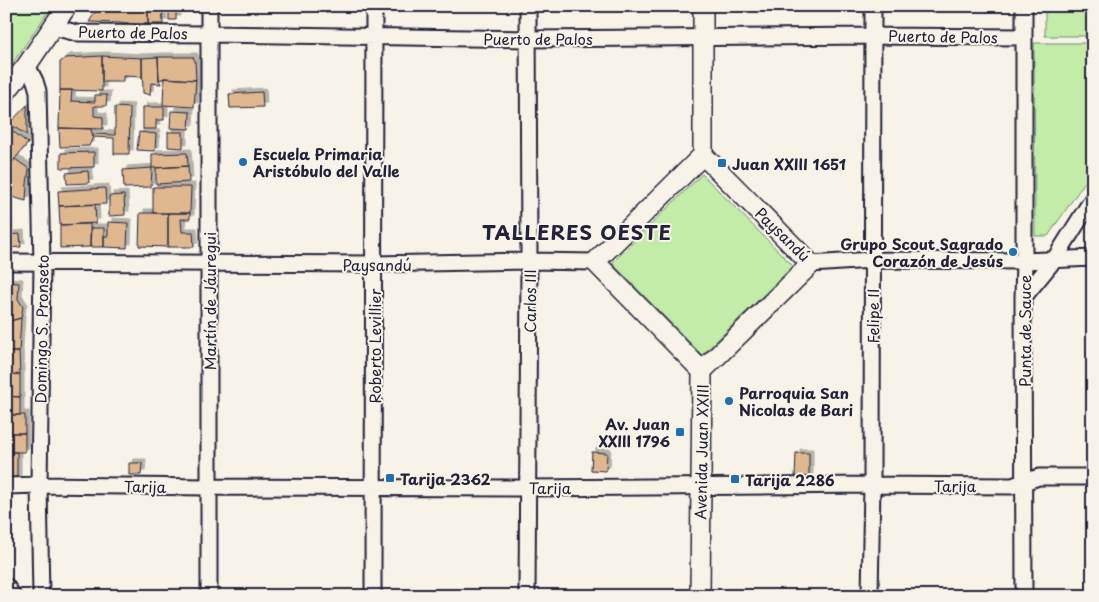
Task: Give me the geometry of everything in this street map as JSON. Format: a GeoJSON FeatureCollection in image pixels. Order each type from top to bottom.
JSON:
{"type":"FeatureCollection","features":[{"type":"Feature","properties":{"kind":"main road"},"geometry":{"type":"LineString","coordinates":[[6,92],[27,66],[67,6]]}},
{"type":"Feature","properties":{"kind":"main road"},"geometry":{"type":"LineString","coordinates":[[702,6],[703,155],[595,262],[702,371]]}},
{"type":"Feature","properties":{"kind":"main road","name":"Paysandú"},"geometry":{"type":"LineString","coordinates":[[703,155],[810,264]]}},
{"type":"Feature","properties":{"kind":"main road","name":"Avenida Juan XXIII"},"geometry":{"type":"LineString","coordinates":[[700,596],[702,371],[810,264]]}},
{"type":"Feature","properties":{"kind":"street","name":"Martín de Jáuregui"},"geometry":{"type":"LineString","coordinates":[[209,6],[209,596]]}},
{"type":"Feature","properties":{"kind":"street","name":"Roberto Levillier"},"geometry":{"type":"LineString","coordinates":[[372,596],[374,6]]}},
{"type":"Feature","properties":{"kind":"street","name":"Carlos III"},"geometry":{"type":"LineString","coordinates":[[528,6],[528,596]]}},
{"type":"Feature","properties":{"kind":"street","name":"Felipe II"},"geometry":{"type":"LineString","coordinates":[[870,596],[873,6]]}},
{"type":"Feature","properties":{"kind":"street","name":"Punta de Sauce"},"geometry":{"type":"LineString","coordinates":[[1024,6],[1024,596]]}},
{"type":"Feature","properties":{"kind":"street","name":"Puerto de Palos"},"geometry":{"type":"LineString","coordinates":[[53,27],[77,33],[528,39],[873,36],[1023,37]]}},
{"type":"Feature","properties":{"kind":"street","name":"Domingo S. Pronseto"},"geometry":{"type":"LineString","coordinates":[[27,66],[38,90],[42,263],[39,485],[40,596]]}},
{"type":"Feature","properties":{"kind":"street"},"geometry":{"type":"LineString","coordinates":[[1023,298],[1054,260],[1093,198]]}},
{"type":"Feature","properties":{"kind":"street","name":"Paysandú"},"geometry":{"type":"LineString","coordinates":[[810,264],[872,260],[1024,261],[1093,258]]}},
{"type":"Feature","properties":{"kind":"street","name":"Paysandú"},"geometry":{"type":"LineString","coordinates":[[6,262],[374,264],[529,261],[595,262]]}},
{"type":"Feature","properties":{"kind":"street","name":"Tarija"},"geometry":{"type":"LineString","coordinates":[[6,486],[528,488],[872,485],[1012,486],[1039,477],[1093,477]]}},
{"type":"Feature","properties":{"kind":"street"},"geometry":{"type":"LineString","coordinates":[[6,586],[14,596]]}},
{"type":"Feature","properties":{"kind":"green space"},"geometry":{"type":"Polygon","coordinates":[[[6,6],[52,6],[6,73],[6,6]]]}},
{"type":"Feature","properties":{"kind":"green space"},"geometry":{"type":"Polygon","coordinates":[[[1045,6],[1093,6],[1093,36],[1045,36],[1045,6]]]}},
{"type":"Feature","properties":{"kind":"green space"},"geometry":{"type":"Polygon","coordinates":[[[1034,43],[1093,43],[1093,170],[1048,236],[1035,236],[1034,43]]]}},
{"type":"Feature","properties":{"kind":"green space"},"geometry":{"type":"Polygon","coordinates":[[[702,174],[793,266],[702,355],[612,263],[702,174]]]}},
{"type":"Feature","properties":{"kind":"building"},"geometry":{"type":"Polygon","coordinates":[[[99,6],[148,6],[148,24],[89,22],[99,6]]]}},
{"type":"Feature","properties":{"kind":"building"},"geometry":{"type":"Polygon","coordinates":[[[148,6],[162,6],[163,24],[148,24],[148,6]]]}},
{"type":"Feature","properties":{"kind":"building"},"geometry":{"type":"Polygon","coordinates":[[[162,6],[191,6],[191,10],[176,10],[176,20],[169,20],[169,7],[162,6]]]}},
{"type":"Feature","properties":{"kind":"building"},"geometry":{"type":"Polygon","coordinates":[[[102,56],[102,91],[60,90],[60,62],[66,58],[102,56]]]}},
{"type":"Feature","properties":{"kind":"building"},"geometry":{"type":"Polygon","coordinates":[[[102,56],[142,58],[142,77],[123,76],[123,82],[102,82],[102,56]]]}},
{"type":"Feature","properties":{"kind":"building"},"geometry":{"type":"Polygon","coordinates":[[[158,57],[159,80],[161,84],[151,83],[150,95],[143,93],[142,58],[158,57]]]}},
{"type":"Feature","properties":{"kind":"building"},"geometry":{"type":"Polygon","coordinates":[[[158,57],[193,57],[196,80],[164,78],[159,80],[158,57]]]}},
{"type":"Feature","properties":{"kind":"building"},"geometry":{"type":"Polygon","coordinates":[[[164,78],[196,80],[194,107],[163,105],[164,78]]]}},
{"type":"Feature","properties":{"kind":"building"},"geometry":{"type":"Polygon","coordinates":[[[60,90],[72,90],[71,101],[95,102],[95,95],[107,95],[106,106],[94,106],[94,116],[103,117],[103,129],[59,128],[60,90]]]}},
{"type":"Feature","properties":{"kind":"building"},"geometry":{"type":"Polygon","coordinates":[[[262,92],[263,107],[230,108],[229,94],[262,92]]]}},
{"type":"Feature","properties":{"kind":"building"},"geometry":{"type":"Polygon","coordinates":[[[27,105],[27,135],[9,124],[27,105]]]}},
{"type":"Feature","properties":{"kind":"building"},"geometry":{"type":"Polygon","coordinates":[[[115,107],[130,108],[129,154],[114,154],[114,138],[93,137],[93,134],[115,135],[115,107]]]}},
{"type":"Feature","properties":{"kind":"building"},"geometry":{"type":"Polygon","coordinates":[[[143,107],[164,107],[164,120],[156,120],[156,129],[143,129],[143,107]]]}},
{"type":"Feature","properties":{"kind":"building"},"geometry":{"type":"Polygon","coordinates":[[[171,111],[190,112],[189,129],[170,128],[171,111]]]}},
{"type":"Feature","properties":{"kind":"building"},"geometry":{"type":"Polygon","coordinates":[[[7,127],[28,143],[13,161],[6,156],[7,127]]]}},
{"type":"Feature","properties":{"kind":"building"},"geometry":{"type":"Polygon","coordinates":[[[59,128],[91,129],[93,137],[89,146],[60,147],[59,128]]]}},
{"type":"Feature","properties":{"kind":"building"},"geometry":{"type":"Polygon","coordinates":[[[139,132],[156,134],[155,151],[137,150],[139,132]]]}},
{"type":"Feature","properties":{"kind":"building"},"geometry":{"type":"Polygon","coordinates":[[[168,132],[183,132],[183,148],[168,147],[168,132]]]}},
{"type":"Feature","properties":{"kind":"building"},"geometry":{"type":"Polygon","coordinates":[[[94,152],[94,167],[61,168],[61,153],[94,152]]]}},
{"type":"Feature","properties":{"kind":"building"},"geometry":{"type":"Polygon","coordinates":[[[187,153],[188,166],[152,168],[152,154],[187,153]]]}},
{"type":"Feature","properties":{"kind":"building"},"geometry":{"type":"Polygon","coordinates":[[[15,159],[29,169],[26,201],[12,197],[9,192],[6,201],[6,171],[15,159]]]}},
{"type":"Feature","properties":{"kind":"building"},"geometry":{"type":"Polygon","coordinates":[[[188,166],[189,182],[156,184],[156,168],[188,166]]]}},
{"type":"Feature","properties":{"kind":"building"},"geometry":{"type":"Polygon","coordinates":[[[152,168],[151,187],[124,188],[123,170],[152,168]]]}},
{"type":"Feature","properties":{"kind":"building"},"geometry":{"type":"Polygon","coordinates":[[[88,171],[89,183],[67,184],[66,173],[88,171]]]}},
{"type":"Feature","properties":{"kind":"building"},"geometry":{"type":"Polygon","coordinates":[[[153,187],[191,187],[190,213],[153,213],[153,187]]]}},
{"type":"Feature","properties":{"kind":"building"},"geometry":{"type":"Polygon","coordinates":[[[105,188],[106,204],[59,206],[58,191],[105,188]]]}},
{"type":"Feature","properties":{"kind":"building"},"geometry":{"type":"Polygon","coordinates":[[[124,195],[125,215],[109,216],[109,196],[124,195]]]}},
{"type":"Feature","properties":{"kind":"building"},"geometry":{"type":"Polygon","coordinates":[[[95,204],[96,223],[60,225],[59,206],[95,204]]]}},
{"type":"Feature","properties":{"kind":"building"},"geometry":{"type":"Polygon","coordinates":[[[140,213],[168,213],[168,247],[139,246],[140,213]]]}},
{"type":"Feature","properties":{"kind":"building"},"geometry":{"type":"Polygon","coordinates":[[[168,213],[190,213],[190,219],[181,219],[182,232],[193,232],[194,247],[168,247],[168,213]]]}},
{"type":"Feature","properties":{"kind":"building"},"geometry":{"type":"Polygon","coordinates":[[[6,219],[8,219],[9,235],[20,234],[21,247],[6,248],[6,219]]]}},
{"type":"Feature","properties":{"kind":"building"},"geometry":{"type":"Polygon","coordinates":[[[108,222],[128,223],[127,248],[104,247],[104,236],[108,236],[108,222]]]}},
{"type":"Feature","properties":{"kind":"building"},"geometry":{"type":"Polygon","coordinates":[[[90,224],[90,247],[60,248],[60,225],[90,224]]]}},
{"type":"Feature","properties":{"kind":"building"},"geometry":{"type":"Polygon","coordinates":[[[91,228],[104,228],[104,247],[90,247],[91,228]]]}},
{"type":"Feature","properties":{"kind":"building"},"geometry":{"type":"Polygon","coordinates":[[[6,282],[19,283],[18,299],[23,307],[21,318],[6,322],[6,282]]]}},
{"type":"Feature","properties":{"kind":"building"},"geometry":{"type":"Polygon","coordinates":[[[21,318],[19,352],[6,352],[6,322],[21,318]]]}},
{"type":"Feature","properties":{"kind":"building"},"geometry":{"type":"Polygon","coordinates":[[[6,352],[19,352],[20,374],[6,375],[6,352]]]}},
{"type":"Feature","properties":{"kind":"building"},"geometry":{"type":"Polygon","coordinates":[[[20,374],[20,397],[6,396],[6,375],[20,374]]]}},
{"type":"Feature","properties":{"kind":"building"},"geometry":{"type":"Polygon","coordinates":[[[6,396],[20,397],[20,415],[6,415],[6,396]]]}},
{"type":"Feature","properties":{"kind":"building"},"geometry":{"type":"Polygon","coordinates":[[[6,415],[25,415],[25,433],[6,433],[6,415]]]}},
{"type":"Feature","properties":{"kind":"building"},"geometry":{"type":"Polygon","coordinates":[[[8,433],[25,433],[25,452],[8,452],[8,433]]]}},
{"type":"Feature","properties":{"kind":"building"},"geometry":{"type":"Polygon","coordinates":[[[6,452],[17,452],[17,480],[6,479],[6,452]]]}},
{"type":"Feature","properties":{"kind":"building"},"geometry":{"type":"Polygon","coordinates":[[[592,452],[607,453],[606,471],[591,470],[592,452]]]}},
{"type":"Feature","properties":{"kind":"building"},"geometry":{"type":"Polygon","coordinates":[[[796,453],[809,453],[809,478],[795,478],[796,453]]]}},
{"type":"Feature","properties":{"kind":"building"},"geometry":{"type":"Polygon","coordinates":[[[129,463],[142,463],[141,475],[129,475],[129,463]]]}},
{"type":"Feature","properties":{"kind":"railway"},"geometry":{"type":"LineString","coordinates":[[6,17],[14,6]]}},
{"type":"Feature","properties":{"kind":"place","name":"Escuela Primaria Aristóbulo del Valle"},"geometry":{"type":"Point","coordinates":[243,162]}},
{"type":"Feature","properties":{"kind":"place","name":"Juan XXIII 1651"},"geometry":{"type":"Point","coordinates":[722,163]}},
{"type":"Feature","properties":{"kind":"place","name":"Grupo Scout Sagrado Corazón de Jesús"},"geometry":{"type":"Point","coordinates":[1013,252]}},
{"type":"Feature","properties":{"kind":"place","name":"Parroquia San Nicolas de Bari"},"geometry":{"type":"Point","coordinates":[729,401]}},
{"type":"Feature","properties":{"kind":"place","name":"Av. Juan XXIII 1796"},"geometry":{"type":"Point","coordinates":[680,432]}},
{"type":"Feature","properties":{"kind":"place","name":"Tarija 2362"},"geometry":{"type":"Point","coordinates":[390,478]}},
{"type":"Feature","properties":{"kind":"place","name":"Tarija 2286"},"geometry":{"type":"Point","coordinates":[735,479]}},
{"type":"Feature","properties":{"kind":"district","name":"TALLERES OESTE"},"geometry":{"type":"Point","coordinates":[577,232]}}]}
